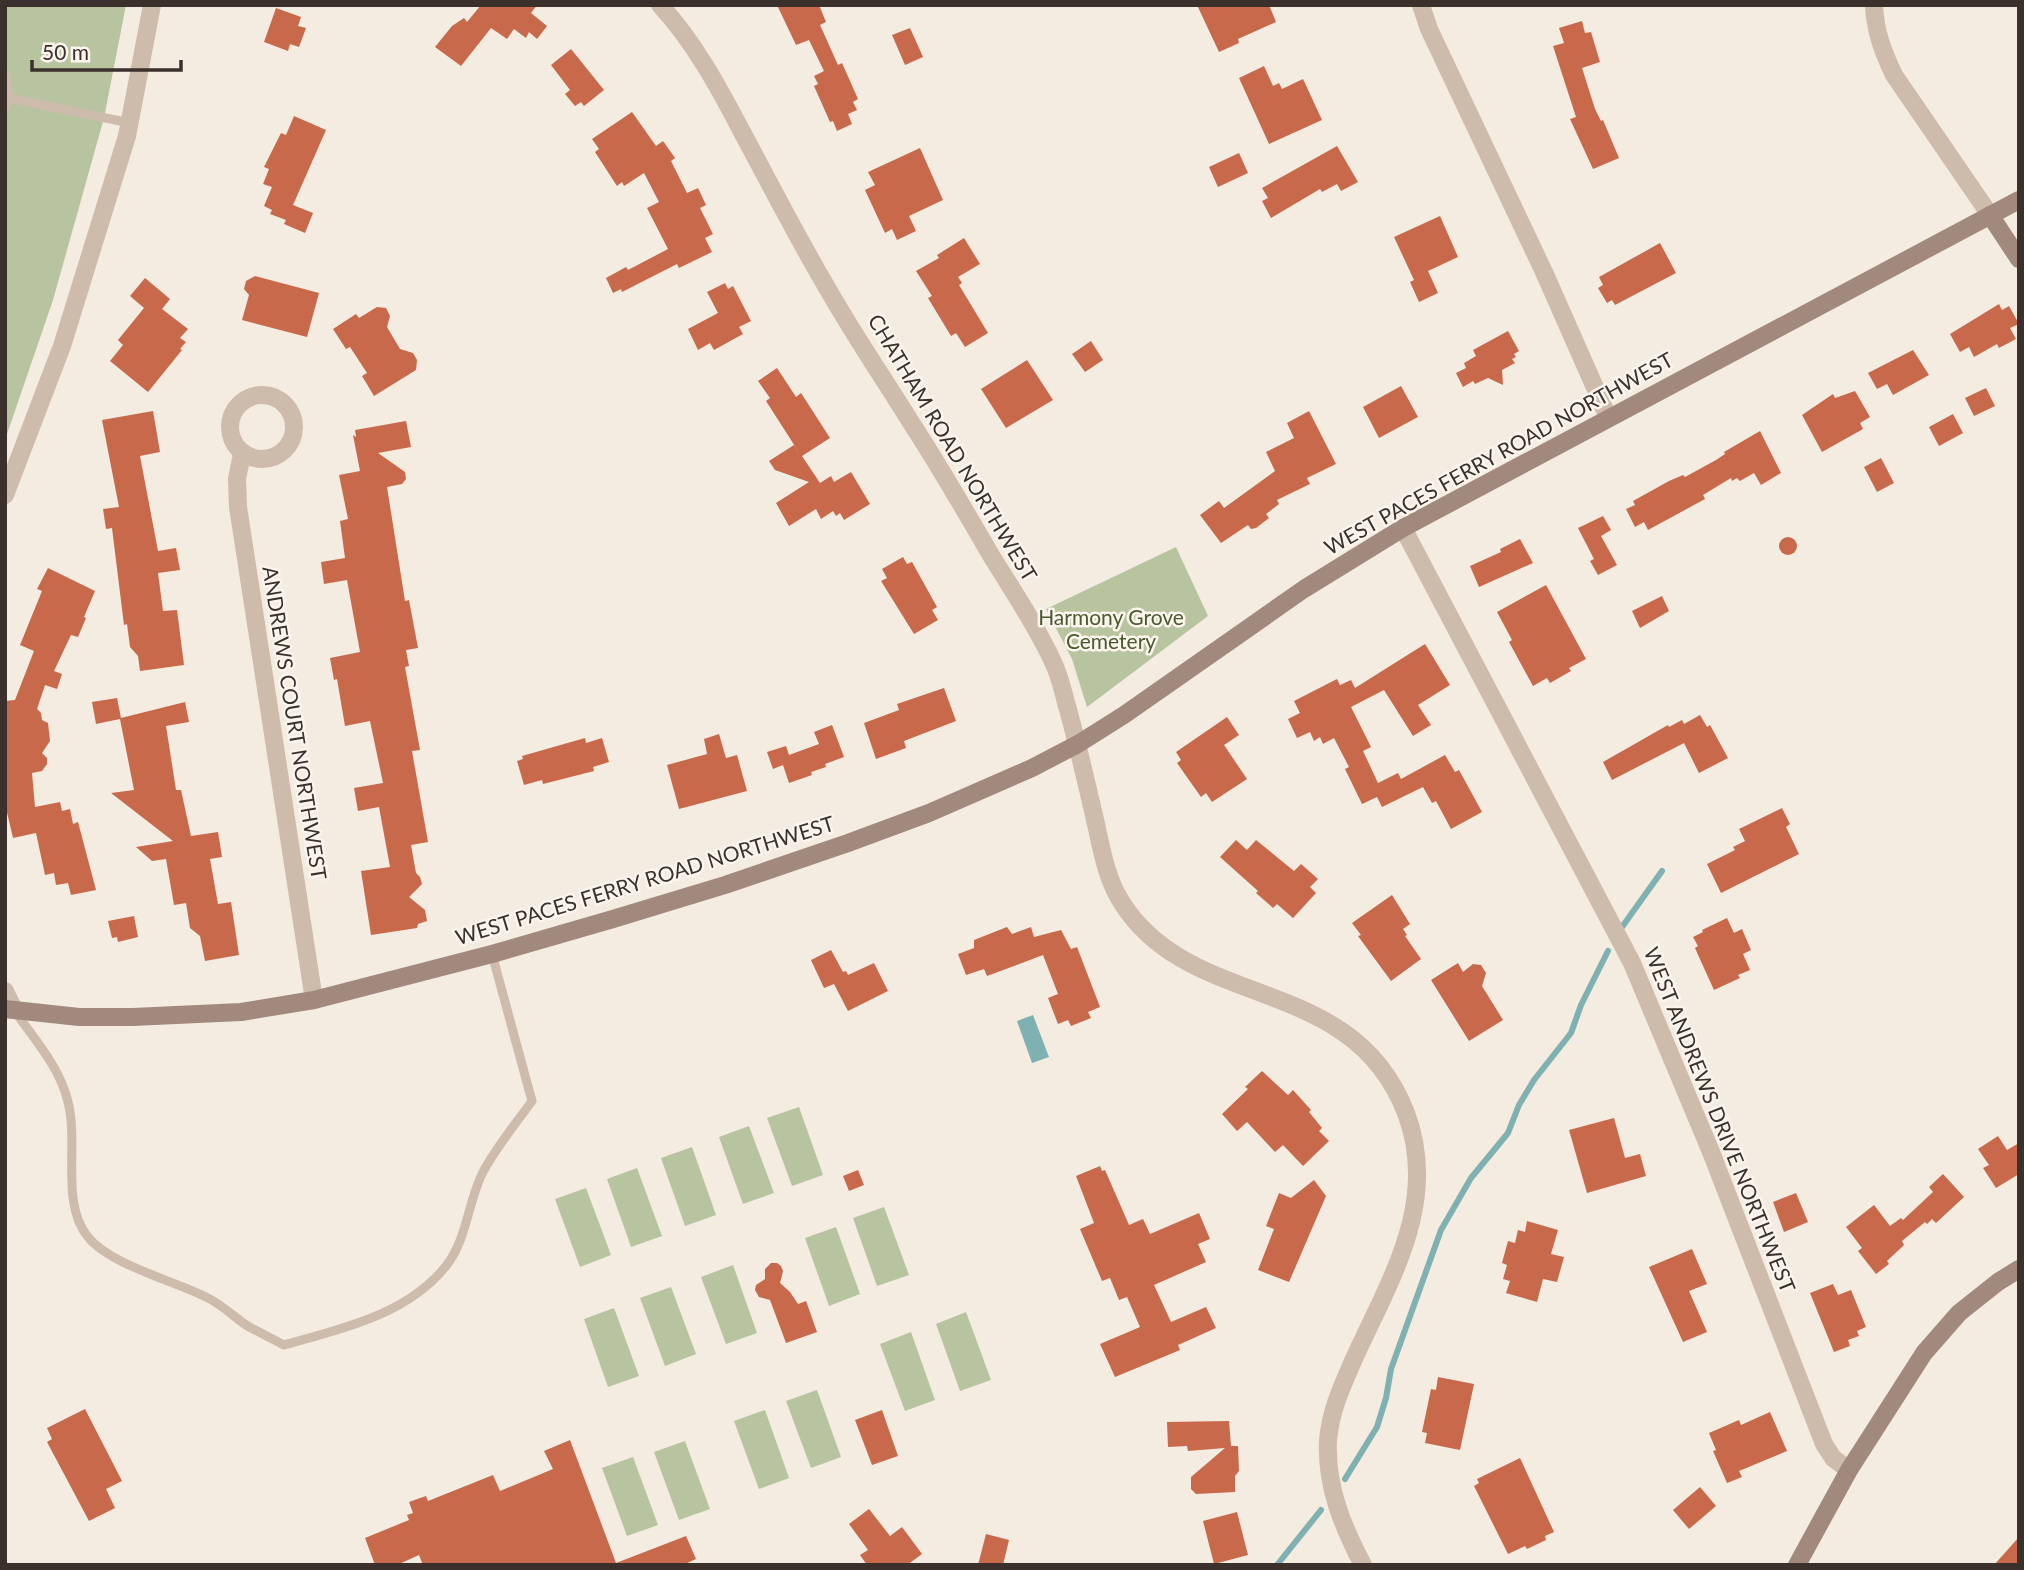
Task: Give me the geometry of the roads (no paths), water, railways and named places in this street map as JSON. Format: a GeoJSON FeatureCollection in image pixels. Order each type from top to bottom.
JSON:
{"type":"FeatureCollection","features":[{"type":"Feature","properties":{"kind":"main road","name":"WEST PACES FERRY ROAD NORTHWEST"},"geometry":{"type":"LineString","coordinates":[[10,1010],[79,1017],[133,1017],[241,1012],[314,1000],[492,954],[725,885],[940,808],[1032,768],[1078,744],[1124,715],[1304,589],[1403,528],[2019,200]]}},
{"type":"Feature","properties":{"kind":"main road"},"geometry":{"type":"LineString","coordinates":[[1990,215],[2019,259]]}},
{"type":"Feature","properties":{"kind":"main road"},"geometry":{"type":"LineString","coordinates":[[1797,1565],[1849,1470],[1924,1353],[1959,1313],[2019,1269]]}},
{"type":"Feature","properties":{"kind":"street"},"geometry":{"type":"LineString","coordinates":[[5,495],[62,346],[130,123],[152,5]]}},
{"type":"Feature","properties":{"kind":"street","name":"CHATHAM ROAD NORTHWEST"},"geometry":{"type":"LineString","coordinates":[[660,5],[711,73],[827,289],[922,439],[1055,666],[1078,744],[1107,871],[1120,901],[1140,927],[1160,946],[1188,963],[1307,1010],[1339,1028],[1360,1045],[1379,1066],[1405,1113],[1414,1140],[1417,1165],[1414,1216],[1404,1249],[1337,1397],[1328,1438],[1330,1479],[1335,1503],[1363,1565]]}},
{"type":"Feature","properties":{"kind":"street"},"geometry":{"type":"LineString","coordinates":[[1421,5],[1429,29],[1544,272],[1608,417]]}},
{"type":"Feature","properties":{"kind":"street"},"geometry":{"type":"LineString","coordinates":[[1874,5],[1877,32],[1894,75],[1990,215]]}},
{"type":"Feature","properties":{"kind":"street","name":"ANDREWS COURT NORTHWEST"},"geometry":{"type":"LineString","coordinates":[[242,454],[237,479],[238,507],[314,1000]]}},
{"type":"Feature","properties":{"kind":"street","name":"WEST ANDREWS DRIVE NORTHWEST"},"geometry":{"type":"LineString","coordinates":[[1403,528],[1632,963],[1700,1126],[1824,1444],[1833,1458],[1849,1470]]}},
{"type":"Feature","properties":{"kind":"street"},"geometry":{"type":"LineString","coordinates":[[5,991],[10,1010]]}},
{"type":"Feature","properties":{"kind":"lane"},"geometry":{"type":"LineString","coordinates":[[5,75],[7,103],[130,123]]}},
{"type":"Feature","properties":{"kind":"lane"},"geometry":{"type":"LineString","coordinates":[[10,1010],[53,1066],[68,1100],[74,1129],[71,1181],[77,1218],[86,1236],[102,1252],[209,1298],[246,1325],[284,1345],[339,1329],[400,1305],[418,1293],[448,1264],[484,1170],[532,1101],[492,954]]}},
{"type":"Feature","properties":{"kind":"water"},"geometry":{"type":"Polygon","coordinates":[[[1033,1015],[1049,1057],[1032,1063],[1017,1021],[1033,1015]]]}},
{"type":"Feature","properties":{"kind":"waterway"},"geometry":{"type":"LineString","coordinates":[[1622,927],[1662,871]]}},
{"type":"Feature","properties":{"kind":"waterway"},"geometry":{"type":"LineString","coordinates":[[1345,1479],[1377,1427],[1391,1369],[1441,1230],[1471,1178],[1508,1133],[1519,1105],[1534,1080],[1571,1033],[1581,1005],[1608,951]]}},
{"type":"Feature","properties":{"kind":"waterway"},"geometry":{"type":"LineString","coordinates":[[1277,1565],[1321,1510]]}},
{"type":"Feature","properties":{"kind":"park label","name":"Harmony Grove Cemetery"},"geometry":{"type":"Point","coordinates":[1111,630]}}]}
